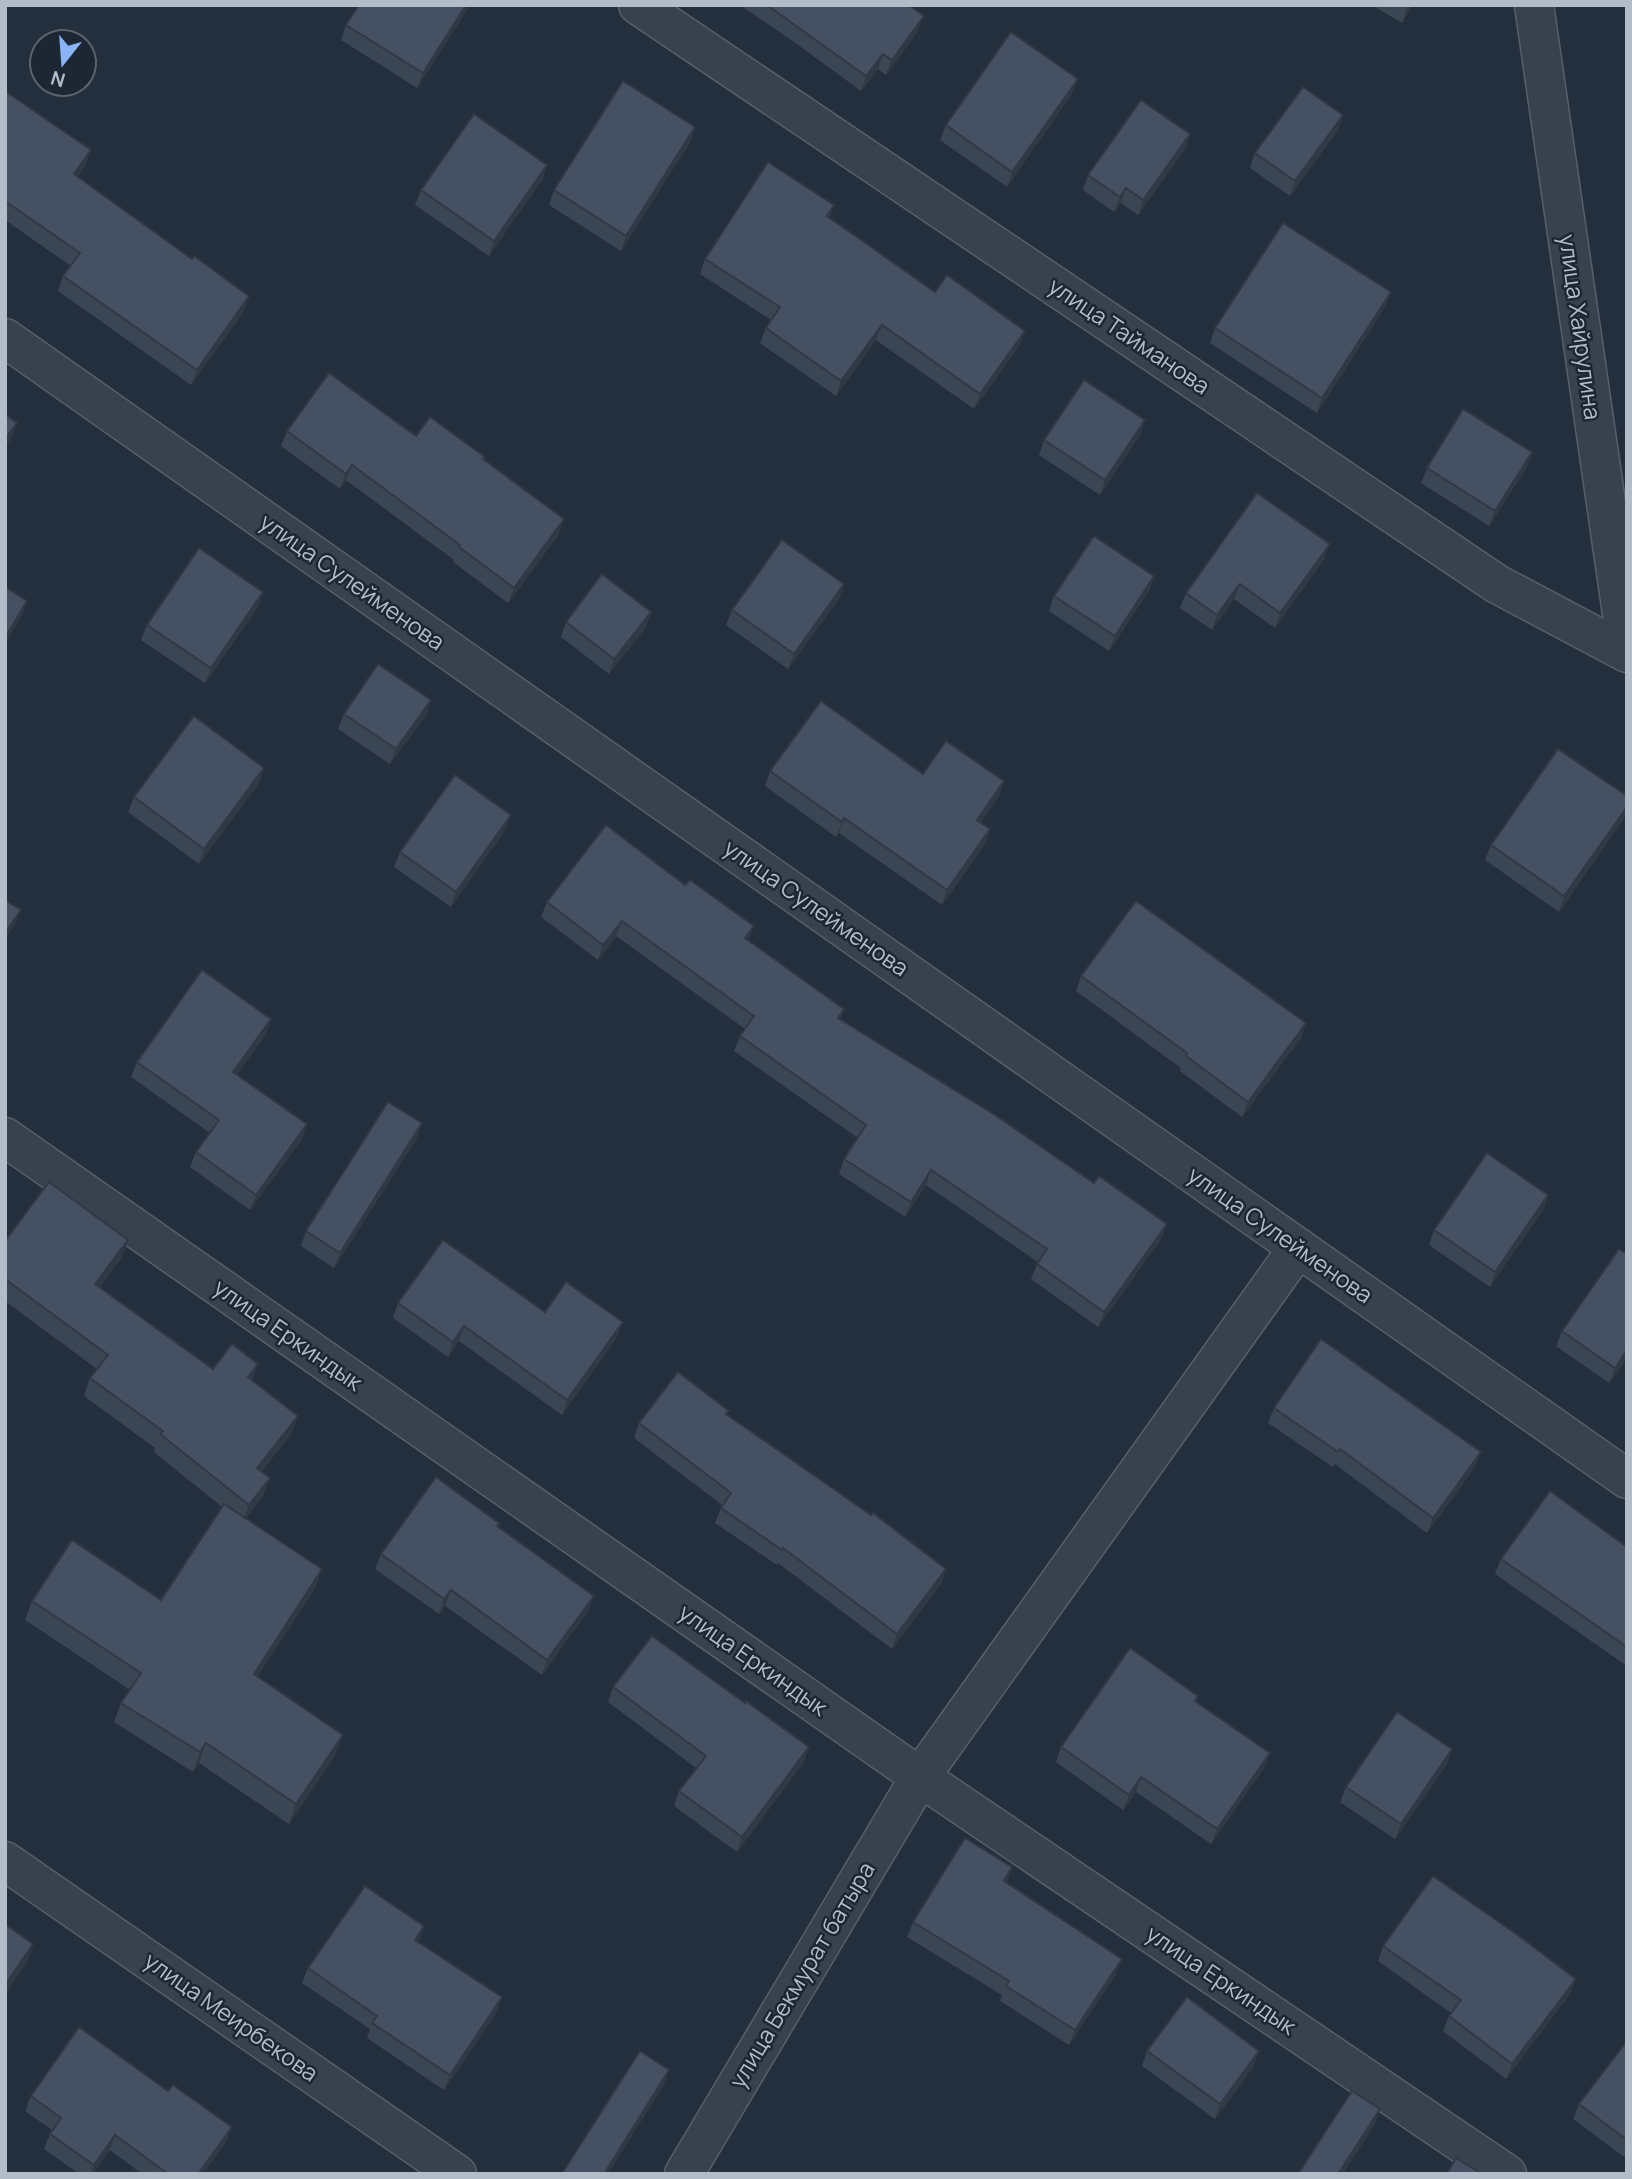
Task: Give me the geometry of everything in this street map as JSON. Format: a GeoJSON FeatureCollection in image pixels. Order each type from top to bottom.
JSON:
{"type":"FeatureCollection","features":[{"type":"Feature","properties":{"kind":"street","name":"улица Тайманова"},"geometry":{"type":"LineString","coordinates":[[638,5],[1497,584],[1627,653]]}},
{"type":"Feature","properties":{"kind":"street","name":"улица Хайрулина"},"geometry":{"type":"LineString","coordinates":[[1534,5],[1627,648]]}},
{"type":"Feature","properties":{"kind":"street","name":"улица Сулейменова"},"geometry":{"type":"LineString","coordinates":[[5,338],[1627,1479]]}},
{"type":"Feature","properties":{"kind":"street","name":"улица Еркиндык"},"geometry":{"type":"LineString","coordinates":[[5,1137],[920,1777],[1507,2174]]}},
{"type":"Feature","properties":{"kind":"street","name":"улица Бекмурат батыра"},"geometry":{"type":"LineString","coordinates":[[684,2174],[920,1777],[1298,1248]]}},
{"type":"Feature","properties":{"kind":"street","name":"улица Меирбекова"},"geometry":{"type":"LineString","coordinates":[[5,1861],[457,2174]]}},
{"type":"Feature","properties":{"kind":"building"},"geometry":{"type":"Polygon","coordinates":[[[359,5],[466,5],[423,73],[346,25],[359,5]]]}},
{"type":"Feature","properties":{"kind":"building"},"geometry":{"type":"Polygon","coordinates":[[[767,5],[909,5],[924,16],[892,60],[883,54],[866,76],[767,5]]]}},
{"type":"Feature","properties":{"kind":"building"},"geometry":{"type":"Polygon","coordinates":[[[1011,32],[1078,79],[1012,172],[946,125],[1011,32]]]}},
{"type":"Feature","properties":{"kind":"building"},"geometry":{"type":"Polygon","coordinates":[[[623,81],[695,127],[626,236],[554,190],[623,81]]]}},
{"type":"Feature","properties":{"kind":"building"},"geometry":{"type":"Polygon","coordinates":[[[1303,87],[1343,115],[1295,181],[1255,153],[1303,87]]]}},
{"type":"Feature","properties":{"kind":"building"},"geometry":{"type":"Polygon","coordinates":[[[5,91],[91,150],[74,174],[192,259],[194,256],[249,296],[197,370],[63,276],[80,253],[5,201],[5,91]]]}},
{"type":"Feature","properties":{"kind":"building"},"geometry":{"type":"Polygon","coordinates":[[[1141,100],[1190,134],[1143,200],[1126,188],[1120,197],[1088,175],[1141,100]]]}},
{"type":"Feature","properties":{"kind":"building"},"geometry":{"type":"Polygon","coordinates":[[[474,114],[547,165],[494,241],[421,190],[474,114]]]}},
{"type":"Feature","properties":{"kind":"building"},"geometry":{"type":"Polygon","coordinates":[[[768,162],[834,205],[827,216],[935,292],[947,275],[1025,331],[980,394],[882,325],[841,381],[766,328],[780,307],[705,259],[768,162]]]}},
{"type":"Feature","properties":{"kind":"building"},"geometry":{"type":"Polygon","coordinates":[[[1283,223],[1391,292],[1322,398],[1215,328],[1283,223]]]}},
{"type":"Feature","properties":{"kind":"building"},"geometry":{"type":"Polygon","coordinates":[[[329,373],[416,436],[430,417],[564,519],[514,588],[352,465],[346,474],[287,431],[329,373]]]}},
{"type":"Feature","properties":{"kind":"building"},"geometry":{"type":"Polygon","coordinates":[[[1084,380],[1145,420],[1105,480],[1044,440],[1084,380]]]}},
{"type":"Feature","properties":{"kind":"building"},"geometry":{"type":"Polygon","coordinates":[[[1463,409],[1532,452],[1495,511],[1427,468],[1463,409]]]}},
{"type":"Feature","properties":{"kind":"building"},"geometry":{"type":"Polygon","coordinates":[[[5,414],[17,423],[5,439],[5,414]]]}},
{"type":"Feature","properties":{"kind":"building"},"geometry":{"type":"Polygon","coordinates":[[[1257,493],[1330,544],[1280,613],[1240,584],[1217,615],[1186,593],[1257,493]]]}},
{"type":"Feature","properties":{"kind":"building"},"geometry":{"type":"Polygon","coordinates":[[[1094,536],[1154,576],[1115,636],[1054,596],[1094,536]]]}},
{"type":"Feature","properties":{"kind":"building"},"geometry":{"type":"Polygon","coordinates":[[[782,540],[844,584],[794,654],[732,610],[782,540]]]}},
{"type":"Feature","properties":{"kind":"building"},"geometry":{"type":"Polygon","coordinates":[[[199,548],[263,592],[211,668],[147,625],[199,548]]]}},
{"type":"Feature","properties":{"kind":"building"},"geometry":{"type":"Polygon","coordinates":[[[602,574],[651,612],[614,659],[566,622],[602,574]]]}},
{"type":"Feature","properties":{"kind":"building"},"geometry":{"type":"Polygon","coordinates":[[[5,587],[27,601],[5,638],[5,587]]]}},
{"type":"Feature","properties":{"kind":"building"},"geometry":{"type":"Polygon","coordinates":[[[378,664],[431,700],[396,749],[344,714],[378,664]]]}},
{"type":"Feature","properties":{"kind":"building"},"geometry":{"type":"Polygon","coordinates":[[[821,701],[923,774],[946,741],[1004,781],[977,820],[990,829],[947,890],[844,818],[842,822],[770,771],[821,701]]]}},
{"type":"Feature","properties":{"kind":"building"},"geometry":{"type":"Polygon","coordinates":[[[194,716],[264,768],[204,849],[134,797],[194,716]]]}},
{"type":"Feature","properties":{"kind":"building"},"geometry":{"type":"Polygon","coordinates":[[[1558,749],[1627,796],[1627,807],[1564,896],[1491,845],[1558,749]]]}},
{"type":"Feature","properties":{"kind":"building"},"geometry":{"type":"Polygon","coordinates":[[[455,775],[511,815],[456,892],[400,852],[455,775]]]}},
{"type":"Feature","properties":{"kind":"building"},"geometry":{"type":"Polygon","coordinates":[[[606,825],[685,885],[690,880],[754,926],[745,938],[844,1009],[838,1018],[995,1115],[1094,1183],[1099,1176],[1167,1224],[1104,1312],[1037,1264],[1047,1249],[931,1170],[911,1202],[844,1159],[866,1125],[740,1036],[754,1016],[622,921],[603,945],[547,902],[606,825]]]}},
{"type":"Feature","properties":{"kind":"building"},"geometry":{"type":"Polygon","coordinates":[[[5,900],[21,910],[5,933],[5,900]]]}},
{"type":"Feature","properties":{"kind":"building"},"geometry":{"type":"Polygon","coordinates":[[[1136,901],[1306,1023],[1248,1102],[1186,1056],[1187,1053],[1081,976],[1136,901]]]}},
{"type":"Feature","properties":{"kind":"building"},"geometry":{"type":"Polygon","coordinates":[[[202,970],[271,1019],[233,1072],[307,1124],[256,1195],[196,1152],[219,1120],[137,1062],[202,970]]]}},
{"type":"Feature","properties":{"kind":"building"},"geometry":{"type":"Polygon","coordinates":[[[388,1102],[422,1123],[340,1253],[306,1231],[388,1102]]]}},
{"type":"Feature","properties":{"kind":"building"},"geometry":{"type":"Polygon","coordinates":[[[1487,1153],[1548,1195],[1495,1272],[1434,1230],[1487,1153]]]}},
{"type":"Feature","properties":{"kind":"building"},"geometry":{"type":"Polygon","coordinates":[[[49,1182],[128,1240],[95,1284],[213,1369],[232,1344],[258,1364],[248,1377],[298,1416],[257,1468],[270,1478],[249,1505],[160,1434],[163,1431],[90,1378],[108,1355],[5,1279],[5,1241],[49,1182]]]}},
{"type":"Feature","properties":{"kind":"building"},"geometry":{"type":"Polygon","coordinates":[[[443,1240],[545,1312],[566,1282],[623,1322],[567,1400],[464,1326],[453,1342],[398,1303],[443,1240]]]}},
{"type":"Feature","properties":{"kind":"building"},"geometry":{"type":"Polygon","coordinates":[[[1619,1249],[1627,1254],[1627,1350],[1615,1368],[1562,1331],[1619,1249]]]}},
{"type":"Feature","properties":{"kind":"building"},"geometry":{"type":"Polygon","coordinates":[[[1321,1339],[1481,1452],[1433,1518],[1340,1449],[1338,1452],[1274,1408],[1321,1339]]]}},
{"type":"Feature","properties":{"kind":"building"},"geometry":{"type":"Polygon","coordinates":[[[678,1372],[729,1411],[726,1414],[871,1515],[873,1513],[946,1569],[897,1634],[783,1548],[782,1550],[721,1508],[731,1493],[639,1423],[678,1372]]]}},
{"type":"Feature","properties":{"kind":"building"},"geometry":{"type":"Polygon","coordinates":[[[436,1477],[499,1523],[497,1526],[594,1596],[547,1660],[451,1590],[444,1599],[381,1554],[436,1477]]]}},
{"type":"Feature","properties":{"kind":"building"},"geometry":{"type":"Polygon","coordinates":[[[1550,1491],[1627,1547],[1627,1647],[1501,1559],[1550,1491]]]}},
{"type":"Feature","properties":{"kind":"building"},"geometry":{"type":"Polygon","coordinates":[[[224,1504],[322,1569],[254,1674],[343,1735],[296,1804],[206,1743],[200,1752],[121,1703],[141,1673],[32,1601],[72,1540],[161,1600],[224,1504]]]}},
{"type":"Feature","properties":{"kind":"building"},"geometry":{"type":"Polygon","coordinates":[[[652,1636],[809,1747],[742,1837],[679,1791],[706,1756],[613,1687],[652,1636]]]}},
{"type":"Feature","properties":{"kind":"building"},"geometry":{"type":"Polygon","coordinates":[[[1130,1648],[1198,1696],[1195,1701],[1270,1753],[1217,1829],[1141,1777],[1129,1795],[1061,1747],[1130,1648]]]}},
{"type":"Feature","properties":{"kind":"building"},"geometry":{"type":"Polygon","coordinates":[[[1397,1712],[1452,1749],[1401,1824],[1346,1787],[1397,1712]]]}},
{"type":"Feature","properties":{"kind":"building"},"geometry":{"type":"Polygon","coordinates":[[[965,1838],[1012,1867],[1004,1881],[1122,1959],[1075,2030],[1006,1986],[1009,1981],[913,1922],[965,1838]]]}},
{"type":"Feature","properties":{"kind":"building"},"geometry":{"type":"Polygon","coordinates":[[[1433,1876],[1576,1979],[1512,2064],[1449,2016],[1461,2000],[1383,1946],[1433,1876]]]}},
{"type":"Feature","properties":{"kind":"building"},"geometry":{"type":"Polygon","coordinates":[[[365,1886],[424,1926],[415,1940],[502,1997],[450,2075],[372,2023],[377,2016],[308,1968],[365,1886]]]}},
{"type":"Feature","properties":{"kind":"building"},"geometry":{"type":"Polygon","coordinates":[[[5,1924],[33,1944],[5,1985],[5,1924]]]}},
{"type":"Feature","properties":{"kind":"building"},"geometry":{"type":"Polygon","coordinates":[[[1187,1997],[1259,2051],[1220,2104],[1147,2051],[1187,1997]]]}},
{"type":"Feature","properties":{"kind":"building"},"geometry":{"type":"Polygon","coordinates":[[[79,2027],[168,2091],[173,2085],[232,2127],[198,2174],[168,2174],[115,2135],[94,2165],[50,2134],[61,2118],[31,2096],[79,2027]]]}},
{"type":"Feature","properties":{"kind":"building"},"geometry":{"type":"Polygon","coordinates":[[[1627,2041],[1627,2140],[1579,2104],[1627,2041]]]}},
{"type":"Feature","properties":{"kind":"building"},"geometry":{"type":"Polygon","coordinates":[[[640,2051],[669,2070],[604,2174],[565,2174],[563,2172],[640,2051]]]}},
{"type":"Feature","properties":{"kind":"building"},"geometry":{"type":"Polygon","coordinates":[[[1352,2091],[1380,2109],[1338,2174],[1298,2174],[1352,2091]]]}},
{"type":"Feature","properties":{"kind":"building"},"geometry":{"type":"Polygon","coordinates":[[[1456,2158],[1482,2174],[1447,2174],[1456,2158]]]}}]}
